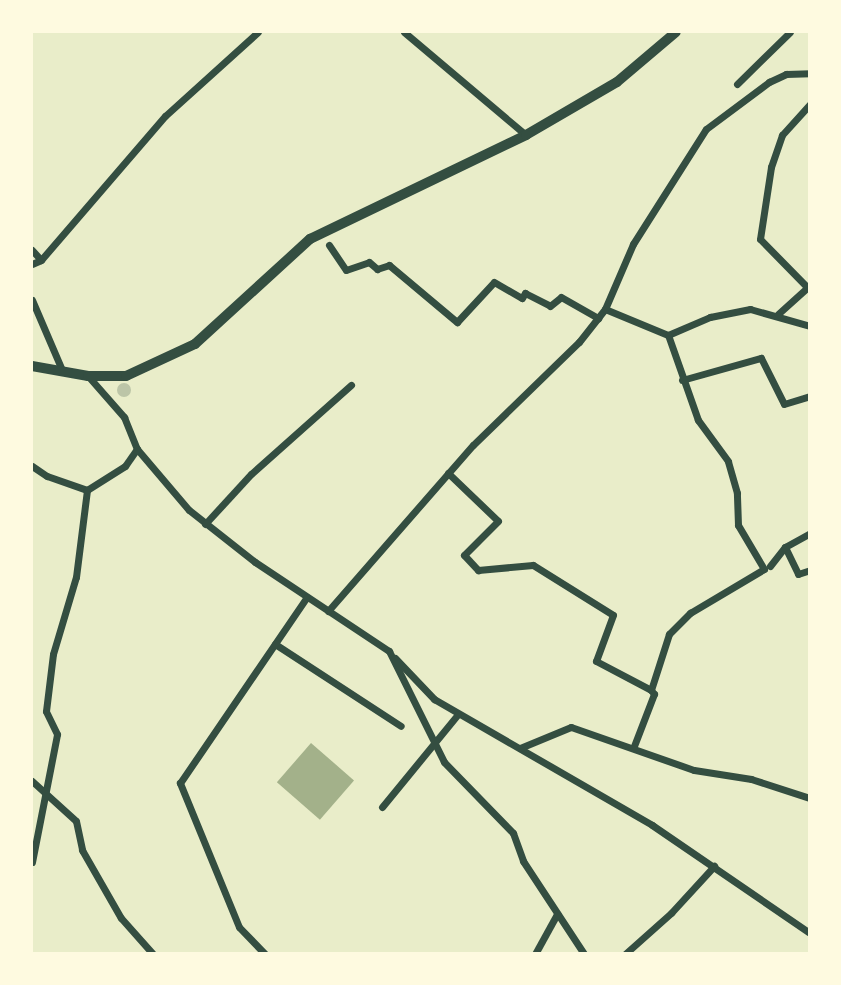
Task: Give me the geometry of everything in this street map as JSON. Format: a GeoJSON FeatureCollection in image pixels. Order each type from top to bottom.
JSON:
{"type":"FeatureCollection","features":[{"type":"Feature","properties":{"kind":"main road"},"geometry":{"type":"LineString","coordinates":[[32,366],[88,376],[126,376],[195,344],[310,239],[526,135],[617,82],[676,32]]}},
{"type":"Feature","properties":{"kind":"street"},"geometry":{"type":"LineString","coordinates":[[32,264],[41,260],[165,116],[258,32]]}},
{"type":"Feature","properties":{"kind":"street"},"geometry":{"type":"LineString","coordinates":[[404,32],[526,135]]}},
{"type":"Feature","properties":{"kind":"street"},"geometry":{"type":"LineString","coordinates":[[737,83],[790,32]]}},
{"type":"Feature","properties":{"kind":"street"},"geometry":{"type":"LineString","coordinates":[[328,611],[448,473],[532,384],[579,342],[598,318],[605,309],[633,244],[706,129],[769,82],[786,74],[810,73]]}},
{"type":"Feature","properties":{"kind":"street"},"geometry":{"type":"LineString","coordinates":[[778,314],[808,286],[760,239],[775,156],[782,135],[810,104]]}},
{"type":"Feature","properties":{"kind":"street"},"geometry":{"type":"LineString","coordinates":[[329,245],[346,270],[369,262],[377,269],[389,265],[457,322],[494,282],[522,298],[525,293],[550,306],[561,297],[598,318]]}},
{"type":"Feature","properties":{"kind":"street"},"geometry":{"type":"LineString","coordinates":[[32,250],[41,260]]}},
{"type":"Feature","properties":{"kind":"street"},"geometry":{"type":"LineString","coordinates":[[32,300],[62,370]]}},
{"type":"Feature","properties":{"kind":"street"},"geometry":{"type":"LineString","coordinates":[[605,309],[668,335],[710,317],[750,309],[778,314],[810,326]]}},
{"type":"Feature","properties":{"kind":"street"},"geometry":{"type":"LineString","coordinates":[[668,335],[698,420],[729,461],[737,493],[738,525],[767,568]]}},
{"type":"Feature","properties":{"kind":"street"},"geometry":{"type":"LineString","coordinates":[[682,380],[761,358],[784,404],[810,396]]}},
{"type":"Feature","properties":{"kind":"street"},"geometry":{"type":"LineString","coordinates":[[88,376],[124,417],[137,449],[165,486],[205,524],[307,597],[389,651],[434,699],[714,866],[810,933]]}},
{"type":"Feature","properties":{"kind":"street"},"geometry":{"type":"LineString","coordinates":[[205,524],[251,474],[351,385]]}},
{"type":"Feature","properties":{"kind":"street"},"geometry":{"type":"LineString","coordinates":[[87,490],[125,466],[137,449]]}},
{"type":"Feature","properties":{"kind":"street"},"geometry":{"type":"LineString","coordinates":[[32,466],[47,476],[87,490]]}},
{"type":"Feature","properties":{"kind":"street"},"geometry":{"type":"LineString","coordinates":[[448,473],[498,521],[464,555],[478,570],[533,565],[613,615],[596,661],[654,694],[634,746]]}},
{"type":"Feature","properties":{"kind":"street"},"geometry":{"type":"LineString","coordinates":[[32,862],[44,788],[57,734],[46,711],[53,654],[76,577],[87,490]]}},
{"type":"Feature","properties":{"kind":"street"},"geometry":{"type":"LineString","coordinates":[[651,690],[669,634],[690,613],[767,568],[785,547],[810,533]]}},
{"type":"Feature","properties":{"kind":"street"},"geometry":{"type":"LineString","coordinates":[[785,547],[799,574],[810,570]]}},
{"type":"Feature","properties":{"kind":"street"},"geometry":{"type":"LineString","coordinates":[[265,954],[239,927],[180,783],[307,597]]}},
{"type":"Feature","properties":{"kind":"street"},"geometry":{"type":"LineString","coordinates":[[275,644],[401,726]]}},
{"type":"Feature","properties":{"kind":"street"},"geometry":{"type":"LineString","coordinates":[[389,651],[444,762],[513,833],[523,861],[584,954]]}},
{"type":"Feature","properties":{"kind":"street"},"geometry":{"type":"LineString","coordinates":[[382,807],[458,714]]}},
{"type":"Feature","properties":{"kind":"street"},"geometry":{"type":"LineString","coordinates":[[520,748],[570,727],[634,746],[694,770],[751,779],[810,799]]}},
{"type":"Feature","properties":{"kind":"street"},"geometry":{"type":"LineString","coordinates":[[32,781],[44,788],[76,821],[82,850],[121,918],[153,954]]}},
{"type":"Feature","properties":{"kind":"street"},"geometry":{"type":"LineString","coordinates":[[625,954],[671,914],[714,866]]}},
{"type":"Feature","properties":{"kind":"street"},"geometry":{"type":"LineString","coordinates":[[535,954],[556,914]]}},
{"type":"Feature","properties":{"kind":"shaded area"},"geometry":{"type":"Polygon","coordinates":[[[311,743],[354,780],[320,820],[277,782],[311,743]]]}},
{"type":"Feature","properties":{"kind":"building"},"geometry":{"type":"Polygon","coordinates":[[[124,383],[129,385],[129,395],[124,397],[119,395],[117,390],[119,385],[124,383]]]}}]}
